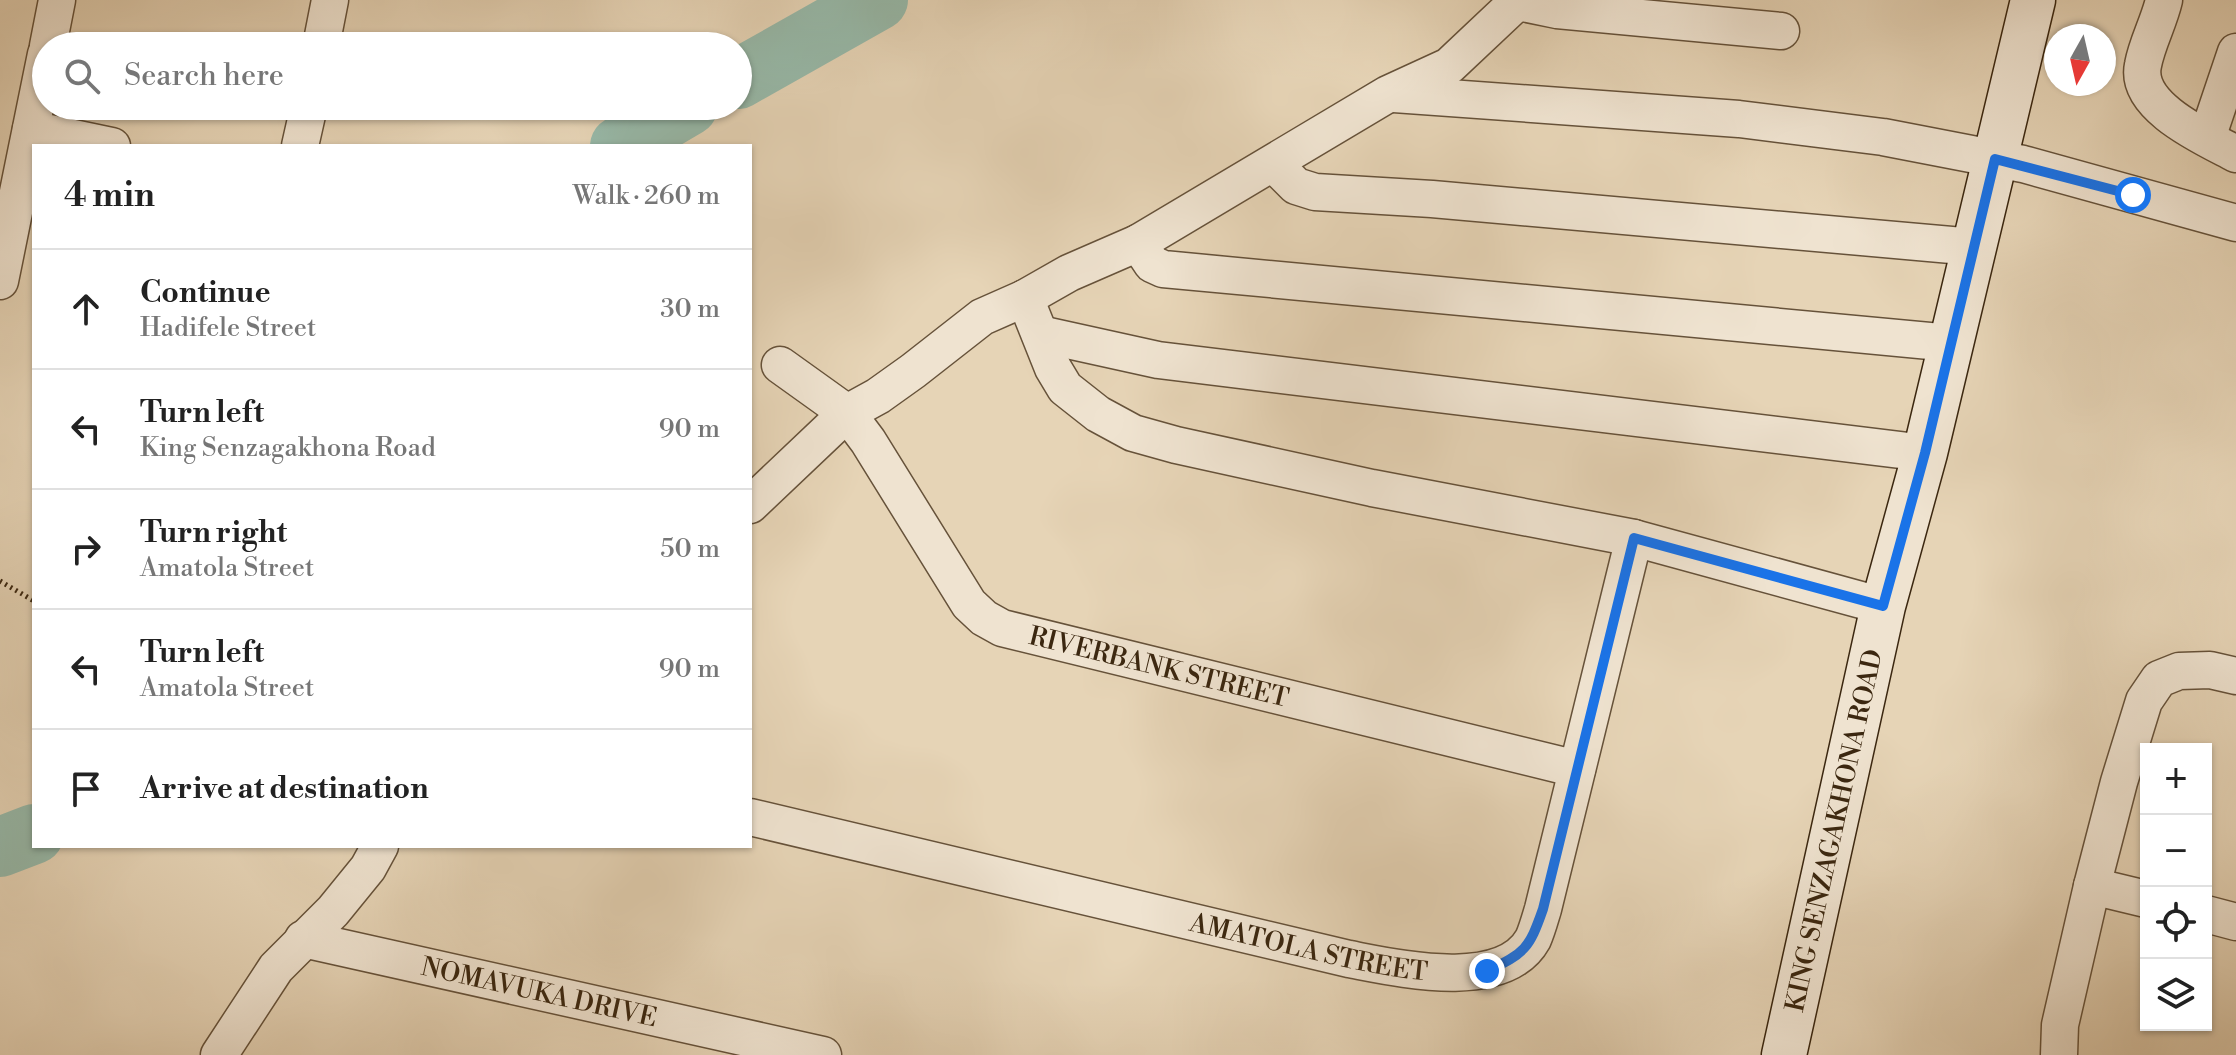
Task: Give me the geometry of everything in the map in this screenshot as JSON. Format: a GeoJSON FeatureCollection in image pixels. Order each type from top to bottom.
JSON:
{"type":"FeatureCollection","features":[{"type":"Feature","properties":{"kind":"street"},"geometry":{"type":"LineString","coordinates":[[51,32],[57,0]]}},
{"type":"Feature","properties":{"kind":"street"},"geometry":{"type":"LineString","coordinates":[[324,32],[330,0]]}},
{"type":"Feature","properties":{"kind":"street","name":"KING SENZAGAKHONA ROAD"},"geometry":{"type":"LineString","coordinates":[[1784,1055],[1883,606],[1925,453],[2033,0]]}},
{"type":"Feature","properties":{"kind":"street"},"geometry":{"type":"LineString","coordinates":[[2164,0],[2143,65],[2143,82],[2150,98],[2169,115],[2222,146],[2236,52]]}},
{"type":"Feature","properties":{"kind":"street"},"geometry":{"type":"LineString","coordinates":[[752,503],[847,413],[878,396],[982,317],[1025,298],[1069,273],[1138,243],[1388,94],[1449,66],[1518,1],[1557,10],[1781,31]]}},
{"type":"Feature","properties":{"kind":"street"},"geometry":{"type":"LineString","coordinates":[[1388,94],[1779,123],[1883,137],[2055,173],[2236,223]]}},
{"type":"Feature","properties":{"kind":"street"},"geometry":{"type":"LineString","coordinates":[[0,281],[33,120]]}},
{"type":"Feature","properties":{"kind":"street"},"geometry":{"type":"LineString","coordinates":[[300,144],[306,120]]}},
{"type":"Feature","properties":{"kind":"street"},"geometry":{"type":"LineString","coordinates":[[31,129],[102,144]]}},
{"type":"Feature","properties":{"kind":"street"},"geometry":{"type":"LineString","coordinates":[[1274,164],[1296,186],[1315,192],[1974,247]]}},
{"type":"Feature","properties":{"kind":"street"},"geometry":{"type":"LineString","coordinates":[[1138,243],[1152,264],[1160,268],[1951,343]]}},
{"type":"Feature","properties":{"kind":"street"},"geometry":{"type":"LineString","coordinates":[[1025,298],[1053,368],[1065,388],[1098,414],[1133,433],[1372,488],[1634,538],[1883,606]]}},
{"type":"Feature","properties":{"kind":"street"},"geometry":{"type":"LineString","coordinates":[[1040,334],[1158,360],[1925,453]]}},
{"type":"Feature","properties":{"kind":"street","name":"RIVERBANK STREET"},"geometry":{"type":"LineString","coordinates":[[780,365],[847,413],[868,441],[969,604],[984,618],[1002,628],[1577,769]]}},
{"type":"Feature","properties":{"kind":"street","name":"AMATOLA STREET"},"geometry":{"type":"LineString","coordinates":[[752,817],[1349,959],[1410,969],[1487,971],[1515,958],[1532,940],[1543,909],[1634,538]]}},
{"type":"Feature","properties":{"kind":"street"},"geometry":{"type":"LineString","coordinates":[[2059,1055],[2060,1025],[2092,886],[2144,701],[2159,679],[2179,671],[2210,670],[2236,676]]}},
{"type":"Feature","properties":{"kind":"street"},"geometry":{"type":"LineString","coordinates":[[219,1055],[276,968],[333,911],[368,868],[379,848]]}},
{"type":"Feature","properties":{"kind":"street"},"geometry":{"type":"LineString","coordinates":[[2092,886],[2140,898]]}},
{"type":"Feature","properties":{"kind":"street"},"geometry":{"type":"LineString","coordinates":[[2212,916],[2236,922]]}},
{"type":"Feature","properties":{"kind":"street","name":"NOMAVUKA DRIVE"},"geometry":{"type":"LineString","coordinates":[[303,939],[823,1055]]}},
{"type":"Feature","properties":{"kind":"path"},"geometry":{"type":"LineString","coordinates":[[0,581],[32,600]]}},
{"type":"Feature","properties":{"kind":"waterway"},"geometry":{"type":"LineString","coordinates":[[752,71],[878,0]]}},
{"type":"Feature","properties":{"kind":"waterway"},"geometry":{"type":"LineString","coordinates":[[623,144],[664,120]]}},
{"type":"Feature","properties":{"kind":"waterway"},"geometry":{"type":"LineString","coordinates":[[0,847],[32,835]]}},
{"type":"Feature","properties":{"kind":"route"},"geometry":{"type":"LineString","coordinates":[[1487,971],[1515,958],[1532,940],[1543,909],[1634,538],[1883,606],[1925,453],[1995,159],[2133,195]]}}]}
